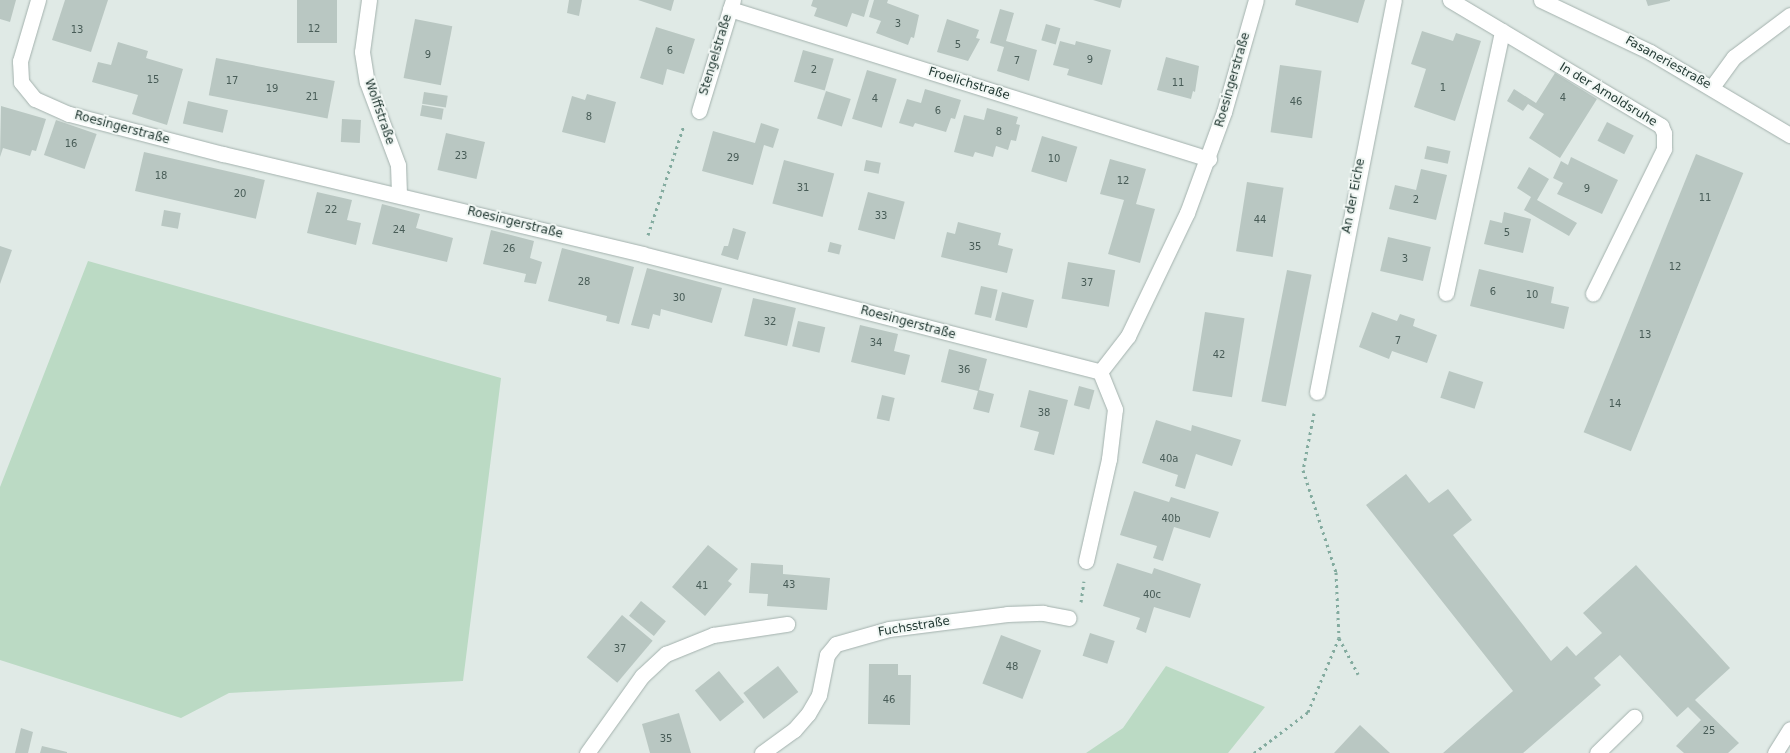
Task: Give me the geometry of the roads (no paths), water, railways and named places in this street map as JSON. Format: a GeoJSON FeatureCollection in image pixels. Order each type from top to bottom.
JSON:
{"type":"FeatureCollection","features":[{"type":"Feature","properties":{"kind":"street","name":"Roesingerstraße"},"geometry":{"type":"LineString","coordinates":[[38,0],[20,61],[21,82],[35,99],[69,114],[136,132],[642,254],[1100,372],[1128,336],[1209,159],[1256,0]]}},
{"type":"Feature","properties":{"kind":"street","name":"Wolffstraße"},"geometry":{"type":"LineString","coordinates":[[369,0],[362,52],[367,82],[398,165],[399,194]]}},
{"type":"Feature","properties":{"kind":"street","name":"An der Eiche"},"geometry":{"type":"LineString","coordinates":[[1317,392],[1381,54],[1394,0]]}},
{"type":"Feature","properties":{"kind":"street","name":"In der Arnoldsruhe"},"geometry":{"type":"LineString","coordinates":[[1450,0],[1661,126],[1664,133],[1664,150],[1593,293]]}},
{"type":"Feature","properties":{"kind":"street","name":"Fasaneriestraße"},"geometry":{"type":"LineString","coordinates":[[1542,0],[1599,26],[1712,87],[1790,135]]}},
{"type":"Feature","properties":{"kind":"street","name":"Froelichstraße"},"geometry":{"type":"LineString","coordinates":[[732,4],[1209,159]]}},
{"type":"Feature","properties":{"kind":"street","name":"Stengelstraße"},"geometry":{"type":"LineString","coordinates":[[700,111],[732,4]]}},
{"type":"Feature","properties":{"kind":"street"},"geometry":{"type":"LineString","coordinates":[[1712,87],[1734,57],[1790,15]]}},
{"type":"Feature","properties":{"kind":"street"},"geometry":{"type":"LineString","coordinates":[[1446,293],[1502,31]]}},
{"type":"Feature","properties":{"kind":"street"},"geometry":{"type":"LineString","coordinates":[[1086,561],[1109,459],[1115,409],[1100,372]]}},
{"type":"Feature","properties":{"kind":"street","name":"Fuchsstraße"},"geometry":{"type":"LineString","coordinates":[[762,753],[794,730],[808,714],[819,695],[827,655],[836,644],[889,629],[1007,614],[1042,613],[1070,618]]}},
{"type":"Feature","properties":{"kind":"street"},"geometry":{"type":"LineString","coordinates":[[587,753],[642,676],[666,654],[713,635],[787,624]]}},
{"type":"Feature","properties":{"kind":"street"},"geometry":{"type":"LineString","coordinates":[[1597,753],[1634,717]]}},
{"type":"Feature","properties":{"kind":"street"},"geometry":{"type":"LineString","coordinates":[[1775,753],[1790,729]]}}]}
